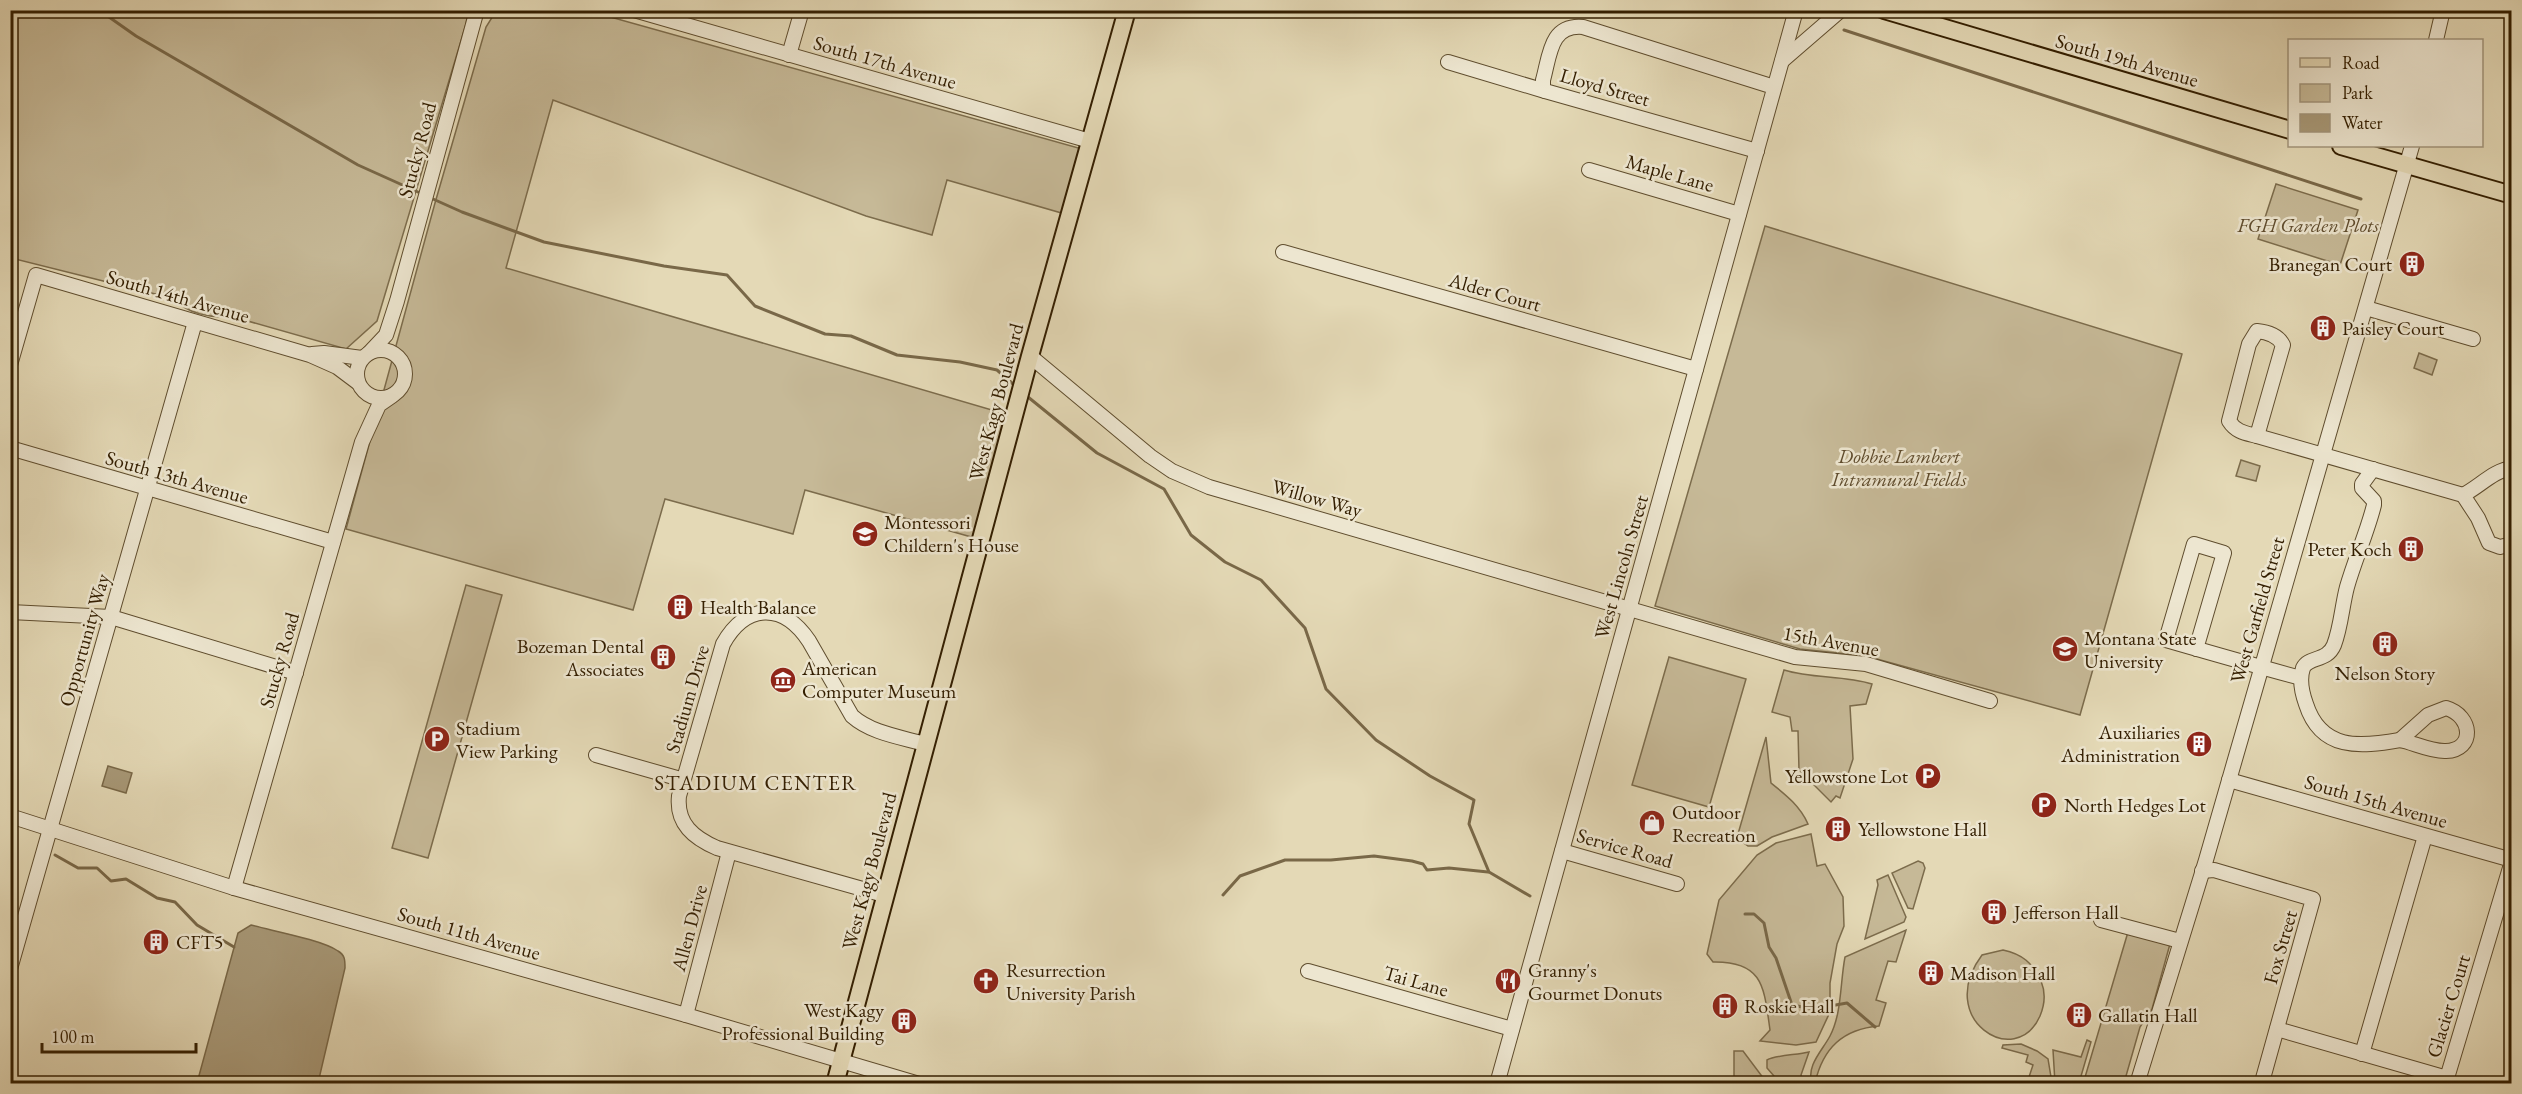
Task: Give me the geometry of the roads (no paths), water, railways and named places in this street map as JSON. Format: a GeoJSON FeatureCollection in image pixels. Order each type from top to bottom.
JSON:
{"type":"FeatureCollection","features":[{"type":"Feature","properties":{"kind":"main road","name":"West Kagy Boulevard"},"geometry":{"type":"LineString","coordinates":[[835,1083],[1030,356],[1127,10]]}},
{"type":"Feature","properties":{"kind":"main road","name":"South 19th Avenue"},"geometry":{"type":"LineString","coordinates":[[1884,10],[2288,130]]}},
{"type":"Feature","properties":{"kind":"main road"},"geometry":{"type":"LineString","coordinates":[[2344,147],[2511,195]]}},
{"type":"Feature","properties":{"kind":"street","name":"Stucky Road"},"geometry":{"type":"LineString","coordinates":[[366,356],[386,335],[397,301],[477,10]]}},
{"type":"Feature","properties":{"kind":"street","name":"South 17th Avenue"},"geometry":{"type":"LineString","coordinates":[[634,10],[1090,141]]}},
{"type":"Feature","properties":{"kind":"street"},"geometry":{"type":"LineString","coordinates":[[789,55],[802,10]]}},
{"type":"Feature","properties":{"kind":"street","name":"West Lincoln Street"},"geometry":{"type":"LineString","coordinates":[[1497,1083],[1796,10]]}},
{"type":"Feature","properties":{"kind":"street"},"geometry":{"type":"LineString","coordinates":[[1782,61],[1840,10]]}},
{"type":"Feature","properties":{"kind":"street"},"geometry":{"type":"LineString","coordinates":[[2436,39],[2443,10]]}},
{"type":"Feature","properties":{"kind":"street","name":"Lloyd Street"},"geometry":{"type":"LineString","coordinates":[[1757,151],[1545,91],[1543,80],[1553,42],[1557,35],[1574,26],[1583,27],[1774,87]]}},
{"type":"Feature","properties":{"kind":"street"},"geometry":{"type":"LineString","coordinates":[[1448,62],[1545,91]]}},
{"type":"Feature","properties":{"kind":"street","name":"West Garfield Street"},"geometry":{"type":"LineString","coordinates":[[2137,1083],[2158,1022],[2412,147]]}},
{"type":"Feature","properties":{"kind":"street","name":"Maple Lane"},"geometry":{"type":"LineString","coordinates":[[1589,170],[1739,214]]}},
{"type":"Feature","properties":{"kind":"street","name":"Alder Court"},"geometry":{"type":"LineString","coordinates":[[1283,252],[1696,369]]}},
{"type":"Feature","properties":{"kind":"street","name":"South 14th Avenue"},"geometry":{"type":"LineString","coordinates":[[10,365],[36,275],[310,355],[337,367],[359,385]]}},
{"type":"Feature","properties":{"kind":"street","name":"Stucky Road"},"geometry":{"type":"LineString","coordinates":[[397,301],[393,332],[394,349],[398,357]]}},
{"type":"Feature","properties":{"kind":"street"},"geometry":{"type":"LineString","coordinates":[[2366,308],[2473,339]]}},
{"type":"Feature","properties":{"kind":"street","name":"Opportunity Way"},"geometry":{"type":"LineString","coordinates":[[10,969],[195,322]]}},
{"type":"Feature","properties":{"kind":"street"},"geometry":{"type":"LineString","coordinates":[[2257,436],[2283,345],[2280,339],[2273,335],[2257,331],[2249,344],[2229,421],[2233,427],[2240,432],[2463,495],[2478,518],[2489,543],[2500,547],[2511,544]]}},
{"type":"Feature","properties":{"kind":"street"},"geometry":{"type":"LineString","coordinates":[[388,351],[398,357],[405,375],[401,387],[392,396],[374,398],[359,385],[357,368],[366,356],[388,351]]}},
{"type":"Feature","properties":{"kind":"street","name":"South 14th Avenue"},"geometry":{"type":"LineString","coordinates":[[310,355],[324,353],[366,356]]}},
{"type":"Feature","properties":{"kind":"street","name":"Willow Way"},"geometry":{"type":"LineString","coordinates":[[1030,356],[1150,456],[1209,488],[1629,609]]}},
{"type":"Feature","properties":{"kind":"street","name":"Stucky Road"},"geometry":{"type":"LineString","coordinates":[[359,385],[366,403],[362,442]]}},
{"type":"Feature","properties":{"kind":"street","name":"Stucky Road"},"geometry":{"type":"LineString","coordinates":[[234,888],[362,442],[379,405],[392,396]]}},
{"type":"Feature","properties":{"kind":"street","name":"South 13th Avenue"},"geometry":{"type":"LineString","coordinates":[[10,448],[333,542]]}},
{"type":"Feature","properties":{"kind":"street"},"geometry":{"type":"LineString","coordinates":[[2463,495],[2498,471],[2511,468]]}},
{"type":"Feature","properties":{"kind":"street"},"geometry":{"type":"LineString","coordinates":[[2373,469],[2362,484],[2362,489],[2374,501],[2374,505],[2348,585],[2333,648],[2326,657],[2307,663],[2301,678],[2303,696],[2311,717],[2322,732],[2335,741],[2357,745],[2400,740],[2446,752],[2463,742],[2468,731],[2467,724],[2459,713],[2446,708],[2440,709],[2428,716],[2400,740]]}},
{"type":"Feature","properties":{"kind":"street"},"geometry":{"type":"LineString","coordinates":[[2196,649],[2224,553],[2194,544],[2166,640],[2196,649],[2301,678]]}},
{"type":"Feature","properties":{"kind":"street","name":"15th Avenue"},"geometry":{"type":"LineString","coordinates":[[1629,609],[1795,657],[1866,664],[1990,701]]}},
{"type":"Feature","properties":{"kind":"street"},"geometry":{"type":"LineString","coordinates":[[10,612],[111,617],[296,672]]}},
{"type":"Feature","properties":{"kind":"street","name":"Stadium Drive"},"geometry":{"type":"LineString","coordinates":[[884,895],[729,852],[699,840],[686,826],[679,811],[679,796],[723,644],[735,624],[745,618],[765,612],[786,618],[803,632],[845,706],[861,724],[925,744]]}},
{"type":"Feature","properties":{"kind":"street"},"geometry":{"type":"LineString","coordinates":[[596,755],[684,780]]}},
{"type":"Feature","properties":{"kind":"street","name":"South 15th Avenue"},"geometry":{"type":"LineString","coordinates":[[2229,780],[2511,861]]}},
{"type":"Feature","properties":{"kind":"street","name":"South 11th Avenue"},"geometry":{"type":"LineString","coordinates":[[10,816],[234,888],[919,1083]]}},
{"type":"Feature","properties":{"kind":"street"},"geometry":{"type":"LineString","coordinates":[[2362,1054],[2425,836]]}},
{"type":"Feature","properties":{"kind":"street","name":"Service Road"},"geometry":{"type":"LineString","coordinates":[[1562,851],[1677,884]]}},
{"type":"Feature","properties":{"kind":"street","name":"Allen Drive"},"geometry":{"type":"LineString","coordinates":[[686,1015],[729,852]]}},
{"type":"Feature","properties":{"kind":"street","name":"Glacier Court"},"geometry":{"type":"LineString","coordinates":[[2277,1029],[2447,1078],[2511,861]]}},
{"type":"Feature","properties":{"kind":"street","name":"Fox Street"},"geometry":{"type":"LineString","coordinates":[[2202,871],[2214,870],[2313,899],[2262,1082]]}},
{"type":"Feature","properties":{"kind":"street"},"geometry":{"type":"LineString","coordinates":[[2101,920],[2180,941]]}},
{"type":"Feature","properties":{"kind":"street","name":"Tai Lane"},"geometry":{"type":"LineString","coordinates":[[1308,971],[1512,1029]]}},
{"type":"Feature","properties":{"kind":"water"},"geometry":{"type":"Polygon","coordinates":[[[108,766],[132,773],[126,793],[102,786],[108,766]]]}},
{"type":"Feature","properties":{"kind":"water"},"geometry":{"type":"Polygon","coordinates":[[[251,925],[321,943],[338,951],[345,960],[318,1083],[197,1083],[238,933],[251,925]]]}},
{"type":"Feature","properties":{"kind":"waterway"},"geometry":{"type":"LineString","coordinates":[[99,10],[136,36],[358,165],[418,192]]}},
{"type":"Feature","properties":{"kind":"waterway"},"geometry":{"type":"LineString","coordinates":[[1844,30],[2361,199]]}},
{"type":"Feature","properties":{"kind":"waterway"},"geometry":{"type":"LineString","coordinates":[[433,199],[544,242],[664,266],[727,275],[755,306],[825,334],[851,336],[897,355],[960,362],[997,370],[1013,384]]}},
{"type":"Feature","properties":{"kind":"waterway"},"geometry":{"type":"LineString","coordinates":[[1028,397],[1097,453],[1164,489],[1191,535],[1225,562],[1261,580],[1305,628],[1326,689],[1376,740],[1430,776],[1474,800],[1469,824],[1489,872],[1530,896]]}},
{"type":"Feature","properties":{"kind":"waterway"},"geometry":{"type":"LineString","coordinates":[[55,855],[78,868],[97,868],[111,881],[126,879],[157,898],[175,902],[197,925],[234,947]]}},
{"type":"Feature","properties":{"kind":"waterway"},"geometry":{"type":"LineString","coordinates":[[1223,895],[1240,876],[1285,860],[1331,860],[1374,856],[1412,861],[1423,864],[1427,870],[1449,868],[1488,872]]}},
{"type":"Feature","properties":{"kind":"waterway"},"geometry":{"type":"LineString","coordinates":[[1745,914],[1754,914],[1764,923],[1769,947],[1776,958],[1792,1005],[1813,1009],[1847,1003],[1875,1027]]}},
{"type":"Feature","properties":{"kind":"place","name":"Branegan Court"},"geometry":{"type":"Point","coordinates":[2412,264]}},
{"type":"Feature","properties":{"kind":"place","name":"Paisley Court"},"geometry":{"type":"Point","coordinates":[2323,328]}},
{"type":"Feature","properties":{"kind":"place","name":"Montessori Childern's House"},"geometry":{"type":"Point","coordinates":[865,534]}},
{"type":"Feature","properties":{"kind":"place","name":"Peter Koch"},"geometry":{"type":"Point","coordinates":[2411,549]}},
{"type":"Feature","properties":{"kind":"place","name":"Health Balance"},"geometry":{"type":"Point","coordinates":[680,607]}},
{"type":"Feature","properties":{"kind":"place","name":"Nelson Story"},"geometry":{"type":"Point","coordinates":[2385,644]}},
{"type":"Feature","properties":{"kind":"place","name":"Montana State University"},"geometry":{"type":"Point","coordinates":[2065,649]}},
{"type":"Feature","properties":{"kind":"place","name":"Bozeman Dental Associates"},"geometry":{"type":"Point","coordinates":[663,657]}},
{"type":"Feature","properties":{"kind":"place","name":"American Computer Museum"},"geometry":{"type":"Point","coordinates":[783,680]}},
{"type":"Feature","properties":{"kind":"place","name":"Stadium View Parking"},"geometry":{"type":"Point","coordinates":[437,739]}},
{"type":"Feature","properties":{"kind":"place","name":"Auxiliaries Administration"},"geometry":{"type":"Point","coordinates":[2199,744]}},
{"type":"Feature","properties":{"kind":"place","name":"Yellowstone Lot"},"geometry":{"type":"Point","coordinates":[1928,776]}},
{"type":"Feature","properties":{"kind":"place","name":"North Hedges Lot"},"geometry":{"type":"Point","coordinates":[2044,805]}},
{"type":"Feature","properties":{"kind":"place","name":"Outdoor Recreation"},"geometry":{"type":"Point","coordinates":[1652,823]}},
{"type":"Feature","properties":{"kind":"place","name":"Yellowstone Hall"},"geometry":{"type":"Point","coordinates":[1838,829]}},
{"type":"Feature","properties":{"kind":"place","name":"Jefferson Hall"},"geometry":{"type":"Point","coordinates":[1994,912]}},
{"type":"Feature","properties":{"kind":"place","name":"CFT5"},"geometry":{"type":"Point","coordinates":[156,942]}},
{"type":"Feature","properties":{"kind":"place","name":"Madison Hall"},"geometry":{"type":"Point","coordinates":[1931,973]}},
{"type":"Feature","properties":{"kind":"place","name":"Resurrection University Parish"},"geometry":{"type":"Point","coordinates":[986,981]}},
{"type":"Feature","properties":{"kind":"place","name":"Granny's Gourmet Donuts"},"geometry":{"type":"Point","coordinates":[1508,981]}},
{"type":"Feature","properties":{"kind":"place","name":"Roskie Hall"},"geometry":{"type":"Point","coordinates":[1725,1006]}},
{"type":"Feature","properties":{"kind":"place","name":"Gallatin Hall"},"geometry":{"type":"Point","coordinates":[2079,1015]}},
{"type":"Feature","properties":{"kind":"place","name":"West Kagy Professional Building"},"geometry":{"type":"Point","coordinates":[904,1021]}},
{"type":"Feature","properties":{"kind":"district","name":"STADIUM CENTER"},"geometry":{"type":"Point","coordinates":[756,783]}},
{"type":"Feature","properties":{"kind":"park label","name":"FGH Garden Plots"},"geometry":{"type":"Point","coordinates":[2308,225]}},
{"type":"Feature","properties":{"kind":"park label","name":"Dobbie Lambert Intramural Fields"},"geometry":{"type":"Point","coordinates":[1899,468]}}]}
